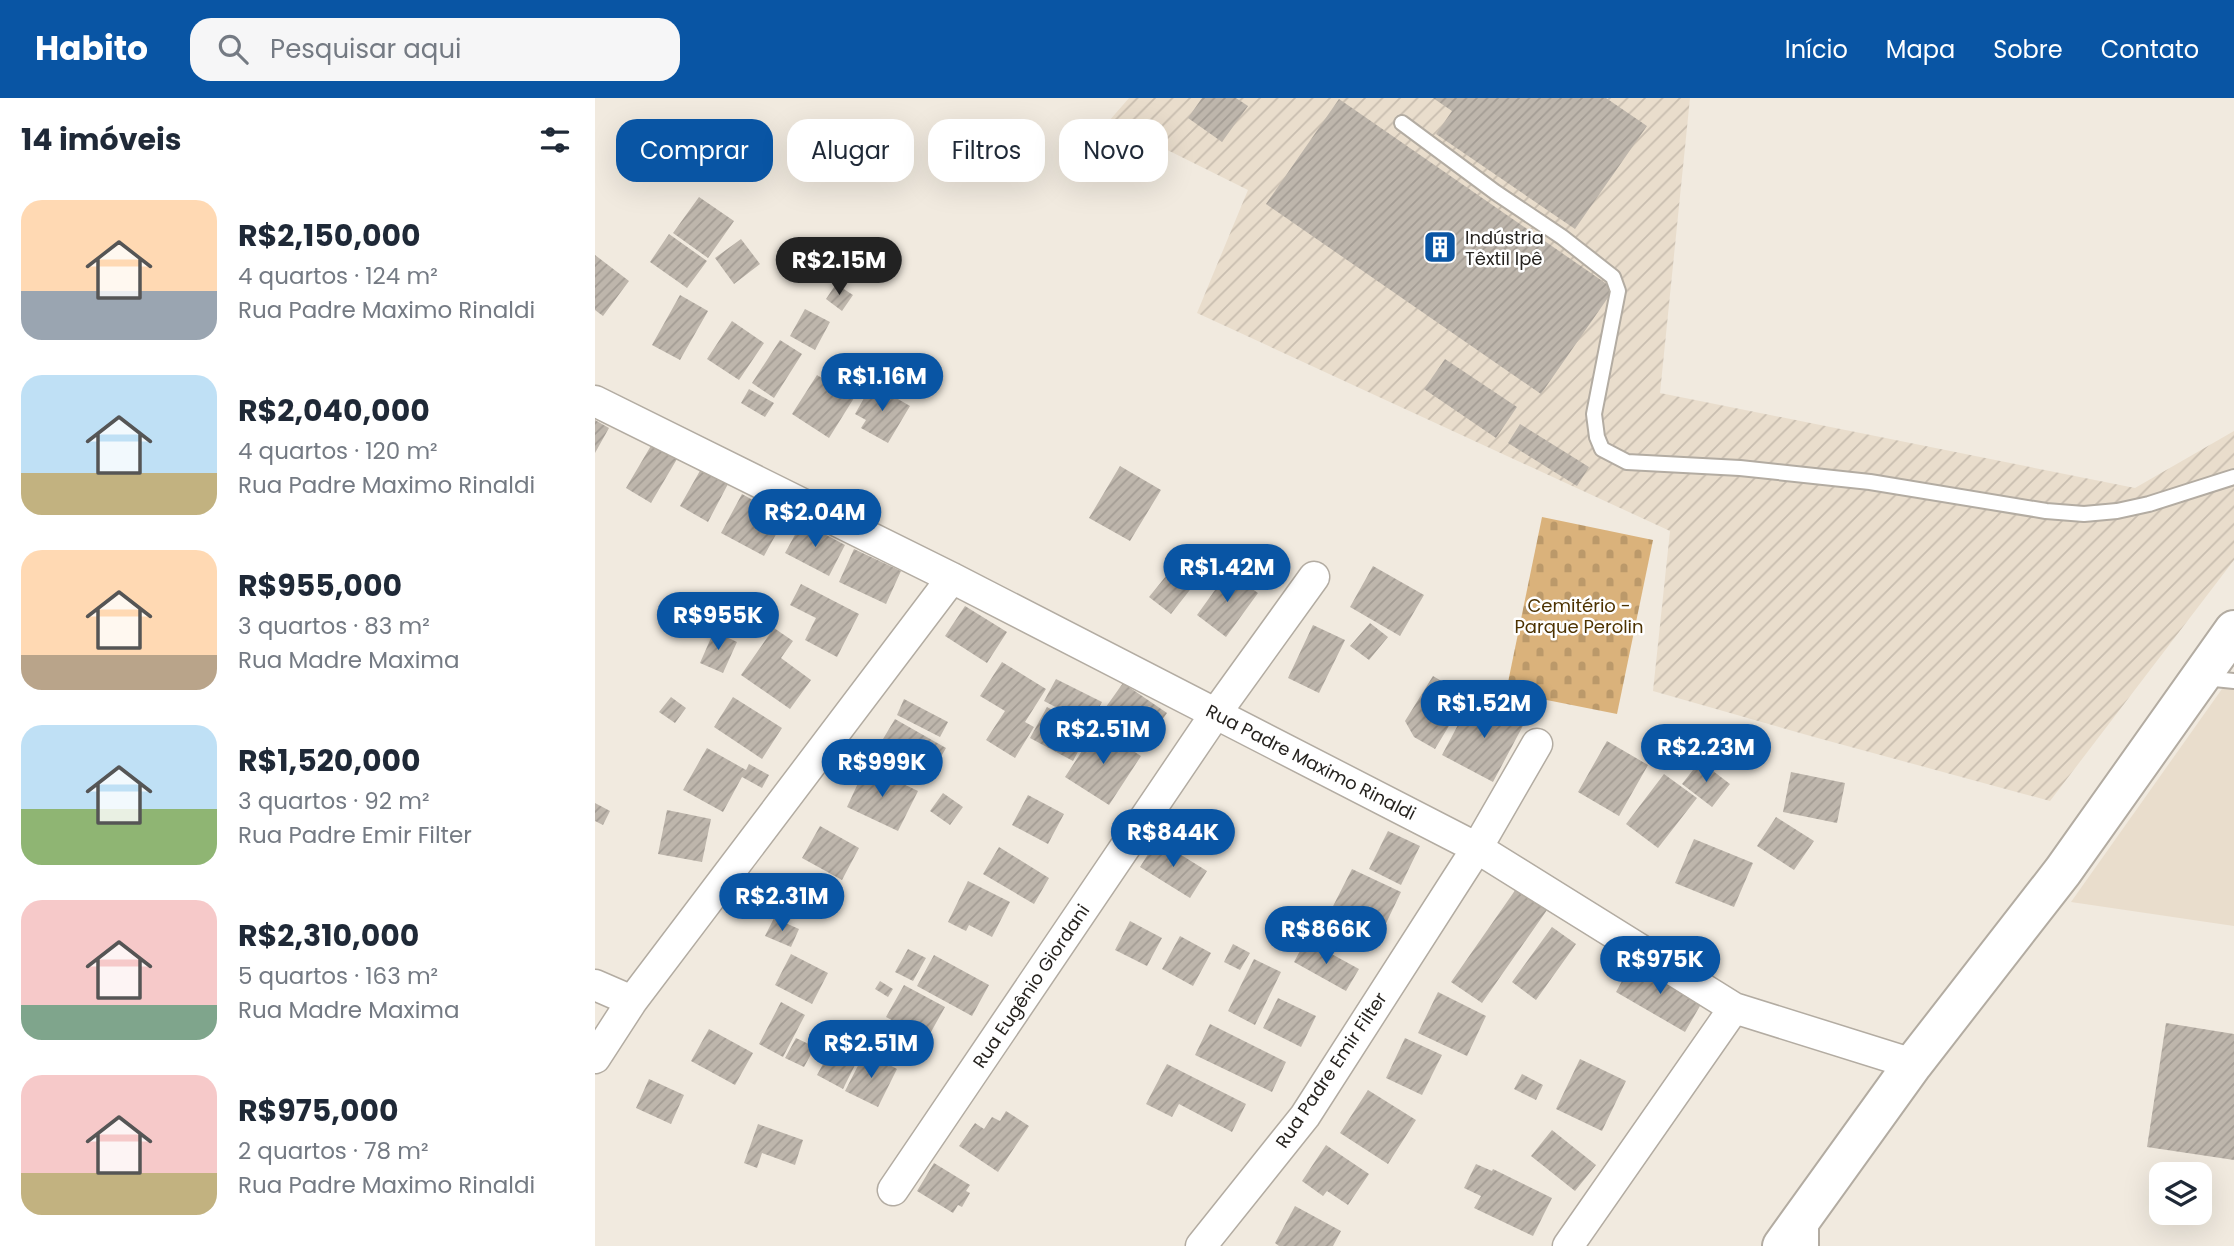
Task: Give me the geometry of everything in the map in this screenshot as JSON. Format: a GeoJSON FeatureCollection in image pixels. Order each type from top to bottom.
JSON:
{"type":"FeatureCollection","features":[{"type":"Feature","properties":{"kind":"main road"},"geometry":{"type":"LineString","coordinates":[[1782,1246],[1913,1064],[2217,679],[2234,630]]}},
{"type":"Feature","properties":{"kind":"street","name":"Rua Padre Maximo Rinaldi"},"geometry":{"type":"LineString","coordinates":[[595,401],[952,578],[1477,848],[1734,1007],[1913,1064]]}},
{"type":"Feature","properties":{"kind":"street","name":"Rua Eugênio Giordani"},"geometry":{"type":"LineString","coordinates":[[893,1190],[1216,713],[1314,577]]}},
{"type":"Feature","properties":{"kind":"street"},"geometry":{"type":"LineString","coordinates":[[595,1058],[632,1000],[952,578]]}},
{"type":"Feature","properties":{"kind":"street","name":"Rua Padre Emir Filter"},"geometry":{"type":"LineString","coordinates":[[1201,1246],[1304,1116],[1477,848],[1537,744]]}},
{"type":"Feature","properties":{"kind":"street"},"geometry":{"type":"LineString","coordinates":[[595,985],[632,1000]]}},
{"type":"Feature","properties":{"kind":"street"},"geometry":{"type":"LineString","coordinates":[[1569,1246],[1734,1007]]}},
{"type":"Feature","properties":{"kind":"lane"},"geometry":{"type":"LineString","coordinates":[[1402,123],[1495,192],[1562,237],[1613,277],[1618,291],[1594,414],[1597,437],[1602,449],[1627,462],[1740,468],[1870,482],[2046,512],[2084,514],[2117,511],[2150,503],[2234,477]]}},
{"type":"Feature","properties":{"kind":"lane"},"geometry":{"type":"LineString","coordinates":[[1811,1246],[1812,1205]]}},
{"type":"Feature","properties":{"kind":"shaded area"},"geometry":{"type":"Polygon","coordinates":[[[1129,98],[1690,98],[1660,393],[2135,488],[2234,431],[2234,560],[2050,801],[1653,691],[1670,531],[1197,313],[1248,190],[1168,150],[1168,119],[1111,119],[1129,98]]]}},
{"type":"Feature","properties":{"kind":"shaded area"},"geometry":{"type":"Polygon","coordinates":[[[2234,672],[2234,926],[2071,902],[2234,672]]]}},
{"type":"Feature","properties":{"kind":"green space","name":"Cemitério - Parque Perolin"},"geometry":{"type":"Polygon","coordinates":[[[1542,517],[1653,540],[1617,714],[1506,692],[1542,517]]]}},
{"type":"Feature","properties":{"kind":"building"},"geometry":{"type":"Polygon","coordinates":[[[1202,98],[1236,98],[1248,106],[1222,142],[1188,118],[1202,98]]]}},
{"type":"Feature","properties":{"kind":"building","name":"Indústria Têxtil Ipê"},"geometry":{"type":"Polygon","coordinates":[[[1433,98],[1606,98],[1647,126],[1575,229],[1436,134],[1452,111],[1433,98]]]}},
{"type":"Feature","properties":{"kind":"building","name":"Indústria Têxtil Ipê"},"geometry":{"type":"Polygon","coordinates":[[[1339,99],[1614,289],[1541,394],[1266,204],[1339,99]]]}},
{"type":"Feature","properties":{"kind":"building"},"geometry":{"type":"Polygon","coordinates":[[[699,197],[734,221],[708,258],[673,233],[699,197]]]}},
{"type":"Feature","properties":{"kind":"building"},"geometry":{"type":"Polygon","coordinates":[[[669,234],[707,261],[687,288],[650,262],[669,234]]]}},
{"type":"Feature","properties":{"kind":"building"},"geometry":{"type":"Polygon","coordinates":[[[741,239],[760,264],[734,284],[715,258],[741,239]]]}},
{"type":"Feature","properties":{"kind":"building"},"geometry":{"type":"Polygon","coordinates":[[[595,255],[629,281],[603,316],[595,310],[595,255]]]}},
{"type":"Feature","properties":{"kind":"building"},"geometry":{"type":"Polygon","coordinates":[[[836,284],[853,295],[842,311],[826,299],[836,284]]]}},
{"type":"Feature","properties":{"kind":"building"},"geometry":{"type":"Polygon","coordinates":[[[680,295],[708,311],[680,360],[652,345],[680,295]]]}},
{"type":"Feature","properties":{"kind":"building"},"geometry":{"type":"Polygon","coordinates":[[[805,309],[830,322],[815,350],[790,336],[805,309]]]}},
{"type":"Feature","properties":{"kind":"building"},"geometry":{"type":"Polygon","coordinates":[[[732,321],[764,343],[739,380],[707,359],[732,321]]]}},
{"type":"Feature","properties":{"kind":"building"},"geometry":{"type":"Polygon","coordinates":[[[780,340],[802,354],[774,398],[752,383],[780,340]]]}},
{"type":"Feature","properties":{"kind":"building"},"geometry":{"type":"Polygon","coordinates":[[[1445,359],[1517,407],[1496,438],[1424,389],[1445,359]]]}},
{"type":"Feature","properties":{"kind":"building"},"geometry":{"type":"Polygon","coordinates":[[[817,375],[854,398],[829,438],[792,414],[817,375]]]}},
{"type":"Feature","properties":{"kind":"building"},"geometry":{"type":"Polygon","coordinates":[[[872,384],[910,406],[888,443],[861,428],[866,420],[855,414],[872,384]]]}},
{"type":"Feature","properties":{"kind":"building"},"geometry":{"type":"Polygon","coordinates":[[[749,389],[774,403],[765,417],[741,403],[749,389]]]}},
{"type":"Feature","properties":{"kind":"building"},"geometry":{"type":"Polygon","coordinates":[[[595,420],[609,428],[595,453],[595,420]]]}},
{"type":"Feature","properties":{"kind":"building"},"geometry":{"type":"Polygon","coordinates":[[[1520,424],[1589,467],[1577,486],[1508,443],[1520,424]]]}},
{"type":"Feature","properties":{"kind":"building"},"geometry":{"type":"Polygon","coordinates":[[[652,444],[677,459],[651,503],[626,488],[652,444]]]}},
{"type":"Feature","properties":{"kind":"building"},"geometry":{"type":"Polygon","coordinates":[[[1120,466],[1161,490],[1130,541],[1089,518],[1120,466]]]}},
{"type":"Feature","properties":{"kind":"building"},"geometry":{"type":"Polygon","coordinates":[[[701,469],[728,484],[708,522],[680,506],[701,469]]]}},
{"type":"Feature","properties":{"kind":"building"},"geometry":{"type":"Polygon","coordinates":[[[742,494],[785,518],[764,556],[721,533],[742,494]]]}},
{"type":"Feature","properties":{"kind":"building"},"geometry":{"type":"Polygon","coordinates":[[[802,522],[845,545],[829,576],[785,553],[802,522]]]}},
{"type":"Feature","properties":{"kind":"building"},"geometry":{"type":"Polygon","coordinates":[[[854,549],[901,571],[886,604],[839,582],[854,549]]]}},
{"type":"Feature","properties":{"kind":"building"},"geometry":{"type":"Polygon","coordinates":[[[1179,560],[1200,577],[1171,614],[1149,597],[1179,560]]]}},
{"type":"Feature","properties":{"kind":"building"},"geometry":{"type":"Polygon","coordinates":[[[1373,566],[1424,595],[1400,636],[1350,607],[1373,566]]]}},
{"type":"Feature","properties":{"kind":"building"},"geometry":{"type":"Polygon","coordinates":[[[1228,572],[1258,593],[1226,637],[1197,615],[1228,572]]]}},
{"type":"Feature","properties":{"kind":"building"},"geometry":{"type":"Polygon","coordinates":[[[801,584],[859,614],[837,657],[805,640],[816,618],[790,605],[801,584]]]}},
{"type":"Feature","properties":{"kind":"building"},"geometry":{"type":"Polygon","coordinates":[[[965,606],[1007,632],[987,663],[945,636],[965,606]]]}},
{"type":"Feature","properties":{"kind":"building"},"geometry":{"type":"Polygon","coordinates":[[[1370,623],[1388,637],[1369,660],[1350,646],[1370,623]]]}},
{"type":"Feature","properties":{"kind":"building"},"geometry":{"type":"Polygon","coordinates":[[[1313,625],[1345,640],[1319,693],[1288,678],[1313,625]]]}},
{"type":"Feature","properties":{"kind":"building"},"geometry":{"type":"Polygon","coordinates":[[[774,628],[793,641],[781,658],[811,680],[790,709],[741,675],[774,628]]]}},
{"type":"Feature","properties":{"kind":"building"},"geometry":{"type":"Polygon","coordinates":[[[714,631],[737,642],[723,673],[700,663],[714,631]]]}},
{"type":"Feature","properties":{"kind":"building"},"geometry":{"type":"Polygon","coordinates":[[[1002,662],[1046,689],[1025,722],[1034,727],[1015,758],[986,740],[1005,711],[980,696],[1002,662]]]}},
{"type":"Feature","properties":{"kind":"building"},"geometry":{"type":"Polygon","coordinates":[[[1433,676],[1467,696],[1435,749],[1414,737],[1405,721],[1433,676]]]}},
{"type":"Feature","properties":{"kind":"building"},"geometry":{"type":"Polygon","coordinates":[[[1056,679],[1102,702],[1090,725],[1044,701],[1056,679]]]}},
{"type":"Feature","properties":{"kind":"building"},"geometry":{"type":"Polygon","coordinates":[[[1123,683],[1167,713],[1140,751],[1096,721],[1123,683]]]}},
{"type":"Feature","properties":{"kind":"building"},"geometry":{"type":"Polygon","coordinates":[[[671,697],[686,708],[675,723],[659,712],[671,697]]]}},
{"type":"Feature","properties":{"kind":"building"},"geometry":{"type":"Polygon","coordinates":[[[733,697],[782,728],[762,759],[714,727],[733,697]]]}},
{"type":"Feature","properties":{"kind":"building"},"geometry":{"type":"Polygon","coordinates":[[[904,699],[948,722],[940,737],[897,715],[904,699]]]}},
{"type":"Feature","properties":{"kind":"building"},"geometry":{"type":"Polygon","coordinates":[[[1492,702],[1526,720],[1493,782],[1442,755],[1467,708],[1485,717],[1492,702]]]}},
{"type":"Feature","properties":{"kind":"building"},"geometry":{"type":"Polygon","coordinates":[[[1047,707],[1089,731],[1073,761],[1030,738],[1047,707]]]}},
{"type":"Feature","properties":{"kind":"building"},"geometry":{"type":"Polygon","coordinates":[[[895,719],[946,748],[928,779],[877,749],[895,719]]]}},
{"type":"Feature","properties":{"kind":"building"},"geometry":{"type":"Polygon","coordinates":[[[1097,728],[1141,756],[1109,805],[1065,777],[1097,728]]]}},
{"type":"Feature","properties":{"kind":"building"},"geometry":{"type":"Polygon","coordinates":[[[1607,741],[1648,765],[1619,816],[1578,792],[1607,741]]]}},
{"type":"Feature","properties":{"kind":"building"},"geometry":{"type":"Polygon","coordinates":[[[707,748],[746,770],[749,764],[769,775],[762,788],[742,777],[723,812],[683,790],[707,748]]]}},
{"type":"Feature","properties":{"kind":"building"},"geometry":{"type":"Polygon","coordinates":[[[1700,761],[1730,784],[1712,807],[1682,784],[1700,761]]]}},
{"type":"Feature","properties":{"kind":"building"},"geometry":{"type":"Polygon","coordinates":[[[866,766],[918,791],[898,831],[847,807],[866,766]]]}},
{"type":"Feature","properties":{"kind":"building"},"geometry":{"type":"Polygon","coordinates":[[[1791,772],[1845,783],[1837,823],[1783,812],[1791,772]]]}},
{"type":"Feature","properties":{"kind":"building"},"geometry":{"type":"Polygon","coordinates":[[[1664,774],[1697,798],[1658,848],[1626,824],[1664,774]]]}},
{"type":"Feature","properties":{"kind":"building"},"geometry":{"type":"Polygon","coordinates":[[[943,793],[963,807],[950,825],[930,811],[943,793]]]}},
{"type":"Feature","properties":{"kind":"building"},"geometry":{"type":"Polygon","coordinates":[[[1028,795],[1064,814],[1048,844],[1012,825],[1028,795]]]}},
{"type":"Feature","properties":{"kind":"building"},"geometry":{"type":"Polygon","coordinates":[[[595,803],[610,811],[603,825],[595,821],[595,803]]]}},
{"type":"Feature","properties":{"kind":"building"},"geometry":{"type":"Polygon","coordinates":[[[667,810],[711,819],[702,862],[658,854],[667,810]]]}},
{"type":"Feature","properties":{"kind":"building"},"geometry":{"type":"Polygon","coordinates":[[[1776,817],[1814,841],[1794,870],[1757,846],[1776,817]]]}},
{"type":"Feature","properties":{"kind":"building"},"geometry":{"type":"Polygon","coordinates":[[[820,826],[859,848],[842,880],[802,858],[820,826]]]}},
{"type":"Feature","properties":{"kind":"building"},"geometry":{"type":"Polygon","coordinates":[[[1388,831],[1420,846],[1401,885],[1369,869],[1388,831]]]}},
{"type":"Feature","properties":{"kind":"building"},"geometry":{"type":"Polygon","coordinates":[[[1694,839],[1753,863],[1734,907],[1675,883],[1694,839]]]}},
{"type":"Feature","properties":{"kind":"building"},"geometry":{"type":"Polygon","coordinates":[[[1157,840],[1207,871],[1190,898],[1140,867],[1157,840]]]}},
{"type":"Feature","properties":{"kind":"building"},"geometry":{"type":"Polygon","coordinates":[[[999,847],[1049,878],[1034,904],[983,874],[999,847]]]}},
{"type":"Feature","properties":{"kind":"building"},"geometry":{"type":"Polygon","coordinates":[[[1352,869],[1401,892],[1378,940],[1328,916],[1352,869]]]}},
{"type":"Feature","properties":{"kind":"building"},"geometry":{"type":"Polygon","coordinates":[[[968,881],[1010,902],[992,937],[969,925],[966,931],[948,922],[968,881]]]}},
{"type":"Feature","properties":{"kind":"building"},"geometry":{"type":"Polygon","coordinates":[[[1516,889],[1547,910],[1482,1003],[1451,982],[1516,889]]]}},
{"type":"Feature","properties":{"kind":"building"},"geometry":{"type":"Polygon","coordinates":[[[774,918],[799,929],[791,947],[765,936],[774,918]]]}},
{"type":"Feature","properties":{"kind":"building"},"geometry":{"type":"Polygon","coordinates":[[[1130,921],[1162,938],[1147,966],[1115,950],[1130,921]]]}},
{"type":"Feature","properties":{"kind":"building"},"geometry":{"type":"Polygon","coordinates":[[[1552,927],[1576,944],[1536,1000],[1512,982],[1552,927]]]}},
{"type":"Feature","properties":{"kind":"building"},"geometry":{"type":"Polygon","coordinates":[[[1180,936],[1211,953],[1193,986],[1162,969],[1180,936]]]}},
{"type":"Feature","properties":{"kind":"building"},"geometry":{"type":"Polygon","coordinates":[[[1306,940],[1359,969],[1346,991],[1294,962],[1306,940]]]}},
{"type":"Feature","properties":{"kind":"building"},"geometry":{"type":"Polygon","coordinates":[[[1233,944],[1250,953],[1240,970],[1224,962],[1233,944]]]}},
{"type":"Feature","properties":{"kind":"building"},"geometry":{"type":"Polygon","coordinates":[[[908,949],[926,958],[913,981],[895,972],[908,949]]]}},
{"type":"Feature","properties":{"kind":"building"},"geometry":{"type":"Polygon","coordinates":[[[791,954],[828,973],[812,1004],[775,985],[791,954]]]}},
{"type":"Feature","properties":{"kind":"building"},"geometry":{"type":"Polygon","coordinates":[[[934,955],[989,985],[972,1016],[917,986],[934,955]]]}},
{"type":"Feature","properties":{"kind":"building"},"geometry":{"type":"Polygon","coordinates":[[[1254,959],[1281,972],[1255,1025],[1228,1011],[1254,959]]]}},
{"type":"Feature","properties":{"kind":"building"},"geometry":{"type":"Polygon","coordinates":[[[1634,959],[1704,999],[1685,1032],[1616,992],[1634,959]]]}},
{"type":"Feature","properties":{"kind":"building"},"geometry":{"type":"Polygon","coordinates":[[[880,981],[893,989],[888,997],[875,989],[880,981]]]}},
{"type":"Feature","properties":{"kind":"building"},"geometry":{"type":"Polygon","coordinates":[[[904,985],[945,1007],[927,1039],[886,1017],[904,985]]]}},
{"type":"Feature","properties":{"kind":"building"},"geometry":{"type":"Polygon","coordinates":[[[1438,992],[1486,1016],[1467,1056],[1418,1033],[1438,992]]]}},
{"type":"Feature","properties":{"kind":"building"},"geometry":{"type":"Polygon","coordinates":[[[1278,998],[1316,1016],[1301,1047],[1263,1028],[1278,998]]]}},
{"type":"Feature","properties":{"kind":"building"},"geometry":{"type":"Polygon","coordinates":[[[781,1002],[805,1015],[783,1057],[759,1044],[781,1002]]]}},
{"type":"Feature","properties":{"kind":"building"},"geometry":{"type":"Polygon","coordinates":[[[2166,1023],[2234,1034],[2234,1160],[2147,1147],[2166,1023]]]}},
{"type":"Feature","properties":{"kind":"building"},"geometry":{"type":"Polygon","coordinates":[[[1210,1024],[1286,1062],[1272,1092],[1195,1055],[1210,1024]]]}},
{"type":"Feature","properties":{"kind":"building"},"geometry":{"type":"Polygon","coordinates":[[[709,1029],[753,1053],[735,1085],[691,1061],[709,1029]]]}},
{"type":"Feature","properties":{"kind":"building"},"geometry":{"type":"Polygon","coordinates":[[[796,1038],[815,1047],[804,1067],[785,1058],[796,1038]]]}},
{"type":"Feature","properties":{"kind":"building"},"geometry":{"type":"Polygon","coordinates":[[[1405,1038],[1442,1055],[1422,1095],[1386,1078],[1405,1038]]]}},
{"type":"Feature","properties":{"kind":"building"},"geometry":{"type":"Polygon","coordinates":[[[834,1044],[859,1057],[843,1089],[817,1075],[834,1044]]]}},
{"type":"Feature","properties":{"kind":"building"},"geometry":{"type":"Polygon","coordinates":[[[865,1052],[897,1069],[878,1107],[845,1091],[865,1052]]]}},
{"type":"Feature","properties":{"kind":"building"},"geometry":{"type":"Polygon","coordinates":[[[1580,1059],[1626,1081],[1602,1131],[1556,1109],[1580,1059]]]}},
{"type":"Feature","properties":{"kind":"building"},"geometry":{"type":"Polygon","coordinates":[[[1167,1064],[1246,1104],[1232,1132],[1179,1104],[1172,1117],[1146,1104],[1167,1064]]]}},
{"type":"Feature","properties":{"kind":"building"},"geometry":{"type":"Polygon","coordinates":[[[1522,1074],[1543,1085],[1536,1100],[1514,1089],[1522,1074]]]}},
{"type":"Feature","properties":{"kind":"building"},"geometry":{"type":"Polygon","coordinates":[[[649,1079],[684,1095],[671,1124],[636,1108],[649,1079]]]}},
{"type":"Feature","properties":{"kind":"building"},"geometry":{"type":"Polygon","coordinates":[[[1368,1090],[1416,1120],[1388,1164],[1340,1133],[1368,1090]]]}},
{"type":"Feature","properties":{"kind":"building"},"geometry":{"type":"Polygon","coordinates":[[[1006,1111],[1029,1126],[998,1172],[959,1146],[975,1123],[984,1129],[992,1117],[1000,1121],[1006,1111]]]}},
{"type":"Feature","properties":{"kind":"building"},"geometry":{"type":"Polygon","coordinates":[[[758,1124],[803,1140],[795,1165],[762,1153],[757,1168],[744,1163],[758,1124]]]}},
{"type":"Feature","properties":{"kind":"building"},"geometry":{"type":"Polygon","coordinates":[[[1552,1130],[1596,1165],[1575,1191],[1531,1156],[1552,1130]]]}},
{"type":"Feature","properties":{"kind":"building"},"geometry":{"type":"Polygon","coordinates":[[[1326,1145],[1369,1174],[1348,1205],[1327,1191],[1323,1196],[1302,1181],[1326,1145]]]}},
{"type":"Feature","properties":{"kind":"building"},"geometry":{"type":"Polygon","coordinates":[[[934,1163],[970,1185],[966,1191],[970,1193],[962,1207],[958,1205],[953,1213],[917,1191],[934,1163]]]}},
{"type":"Feature","properties":{"kind":"building"},"geometry":{"type":"Polygon","coordinates":[[[1476,1164],[1492,1171],[1493,1169],[1552,1198],[1533,1236],[1474,1208],[1481,1196],[1464,1188],[1476,1164]]]}},
{"type":"Feature","properties":{"kind":"building"},"geometry":{"type":"Polygon","coordinates":[[[1295,1206],[1341,1231],[1333,1246],[1279,1246],[1275,1243],[1295,1206]]]}},
{"type":"Feature","properties":{"kind":"place","name":"Indústria Têxtil Ipê"},"geometry":{"type":"Point","coordinates":[1440,247]}}]}
